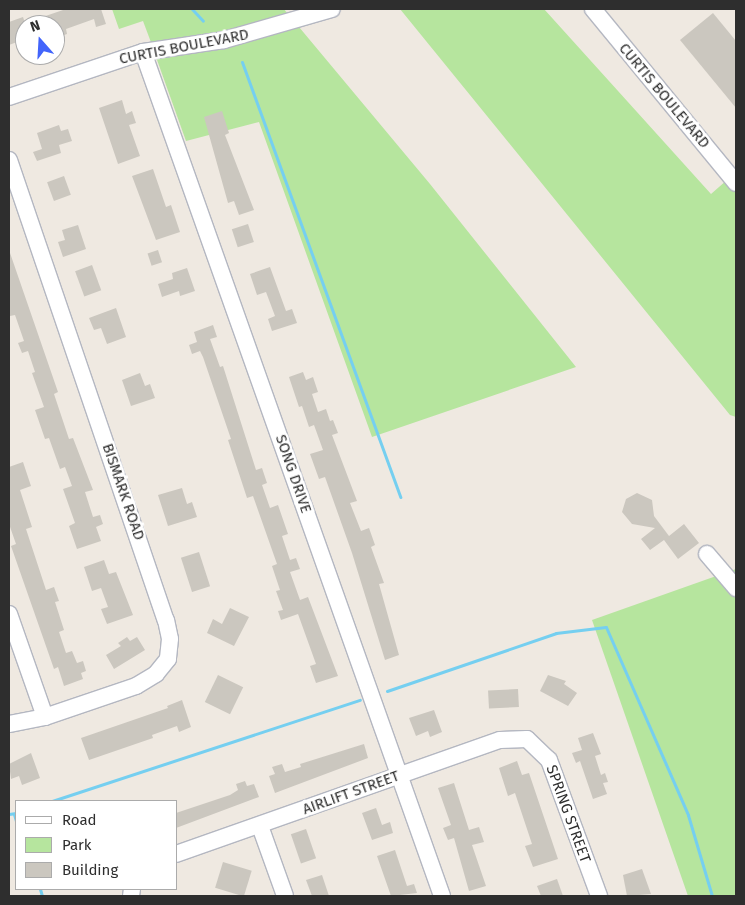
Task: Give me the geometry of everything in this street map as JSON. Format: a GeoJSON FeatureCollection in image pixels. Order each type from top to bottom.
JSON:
{"type":"FeatureCollection","features":[{"type":"Feature","properties":{"kind":"street","name":"CURTIS BOULEVARD"},"geometry":{"type":"LineString","coordinates":[[9,98],[144,52],[224,40],[284,26],[332,9]]}},
{"type":"Feature","properties":{"kind":"street","name":"CURTIS BOULEVARD"},"geometry":{"type":"LineString","coordinates":[[592,9],[736,183]]}},
{"type":"Feature","properties":{"kind":"street","name":"SONG DRIVE"},"geometry":{"type":"LineString","coordinates":[[144,52],[442,896]]}},
{"type":"Feature","properties":{"kind":"street","name":"BISMARK ROAD"},"geometry":{"type":"LineString","coordinates":[[9,160],[166,620],[170,639],[168,659],[156,674],[136,686],[45,717],[9,724]]}},
{"type":"Feature","properties":{"kind":"street"},"geometry":{"type":"LineString","coordinates":[[707,554],[736,588]]}},
{"type":"Feature","properties":{"kind":"street"},"geometry":{"type":"LineString","coordinates":[[9,614],[45,717]]}},
{"type":"Feature","properties":{"kind":"street","name":"AIRLIFT STREET"},"geometry":{"type":"LineString","coordinates":[[178,853],[500,740],[527,739]]}},
{"type":"Feature","properties":{"kind":"street","name":"SPRING STREET"},"geometry":{"type":"LineString","coordinates":[[527,739],[549,760],[599,896]]}},
{"type":"Feature","properties":{"kind":"street"},"geometry":{"type":"LineString","coordinates":[[260,826],[285,896]]}},
{"type":"Feature","properties":{"kind":"green space"},"geometry":{"type":"Polygon","coordinates":[[[112,9],[284,9],[290,17],[223,34],[152,45],[143,21],[119,29],[112,9]]]}},
{"type":"Feature","properties":{"kind":"green space"},"geometry":{"type":"Polygon","coordinates":[[[400,9],[544,9],[711,194],[727,180],[736,192],[736,417],[730,415],[400,9]]]}},
{"type":"Feature","properties":{"kind":"green space"},"geometry":{"type":"Polygon","coordinates":[[[299,27],[430,184],[576,367],[372,437],[259,122],[186,141],[156,57],[226,46],[299,27]]]}},
{"type":"Feature","properties":{"kind":"green space"},"geometry":{"type":"Polygon","coordinates":[[[736,569],[736,896],[688,896],[592,620],[736,569]]]}},
{"type":"Feature","properties":{"kind":"building"},"geometry":{"type":"Polygon","coordinates":[[[66,9],[101,9],[106,24],[96,27],[94,19],[66,29],[67,34],[65,35],[65,15],[48,15],[66,9]]]}},
{"type":"Feature","properties":{"kind":"building"},"geometry":{"type":"Polygon","coordinates":[[[713,13],[736,41],[736,108],[680,40],[713,13]]]}},
{"type":"Feature","properties":{"kind":"building"},"geometry":{"type":"Polygon","coordinates":[[[15,20],[15,43],[9,45],[9,22],[15,20]]]}},
{"type":"Feature","properties":{"kind":"building"},"geometry":{"type":"Polygon","coordinates":[[[122,100],[126,114],[132,111],[136,123],[129,125],[140,156],[118,164],[99,108],[122,100]]]}},
{"type":"Feature","properties":{"kind":"building"},"geometry":{"type":"Polygon","coordinates":[[[222,111],[229,133],[225,135],[254,210],[239,215],[234,201],[228,203],[204,117],[222,111]]]}},
{"type":"Feature","properties":{"kind":"building"},"geometry":{"type":"Polygon","coordinates":[[[59,125],[61,131],[68,129],[72,141],[59,145],[61,153],[37,161],[33,152],[42,149],[37,133],[59,125]]]}},
{"type":"Feature","properties":{"kind":"building"},"geometry":{"type":"Polygon","coordinates":[[[153,169],[166,207],[171,205],[180,232],[156,240],[132,176],[153,169]]]}},
{"type":"Feature","properties":{"kind":"building"},"geometry":{"type":"Polygon","coordinates":[[[64,176],[71,195],[54,201],[47,182],[64,176]]]}},
{"type":"Feature","properties":{"kind":"building"},"geometry":{"type":"Polygon","coordinates":[[[248,224],[254,242],[238,247],[232,229],[248,224]]]}},
{"type":"Feature","properties":{"kind":"building"},"geometry":{"type":"Polygon","coordinates":[[[78,225],[86,249],[63,257],[58,242],[65,240],[62,230],[78,225]]]}},
{"type":"Feature","properties":{"kind":"building"},"geometry":{"type":"Polygon","coordinates":[[[9,250],[58,392],[54,394],[69,439],[73,438],[93,490],[85,492],[93,517],[100,515],[103,524],[96,527],[101,541],[77,549],[69,526],[75,523],[63,489],[72,486],[65,467],[60,469],[49,438],[45,439],[35,410],[44,407],[32,373],[35,372],[28,351],[22,353],[18,343],[24,341],[15,315],[10,316],[9,312],[9,250]]]}},
{"type":"Feature","properties":{"kind":"building"},"geometry":{"type":"Polygon","coordinates":[[[158,250],[162,262],[152,266],[148,253],[158,250]]]}},
{"type":"Feature","properties":{"kind":"building"},"geometry":{"type":"Polygon","coordinates":[[[92,265],[101,290],[84,297],[75,271],[92,265]]]}},
{"type":"Feature","properties":{"kind":"building"},"geometry":{"type":"Polygon","coordinates":[[[270,267],[286,311],[292,309],[297,323],[272,331],[268,319],[275,316],[266,292],[257,295],[250,274],[270,267]]]}},
{"type":"Feature","properties":{"kind":"building"},"geometry":{"type":"Polygon","coordinates":[[[187,268],[195,291],[180,296],[179,291],[162,297],[158,284],[173,279],[172,273],[187,268]]]}},
{"type":"Feature","properties":{"kind":"building"},"geometry":{"type":"Polygon","coordinates":[[[116,308],[126,337],[107,344],[101,328],[94,330],[89,318],[116,308]]]}},
{"type":"Feature","properties":{"kind":"building"},"geometry":{"type":"Polygon","coordinates":[[[213,325],[217,337],[210,339],[220,367],[223,366],[256,470],[262,468],[267,483],[262,485],[270,508],[278,505],[288,534],[282,536],[290,560],[296,558],[300,569],[290,572],[300,600],[308,597],[338,676],[316,683],[310,666],[316,664],[298,614],[281,620],[278,611],[283,610],[276,591],[280,590],[272,566],[277,564],[253,496],[247,498],[228,440],[231,439],[203,357],[200,351],[192,354],[189,345],[197,342],[194,332],[213,325]]]}},
{"type":"Feature","properties":{"kind":"building"},"geometry":{"type":"Polygon","coordinates":[[[303,372],[306,380],[313,377],[318,392],[312,394],[318,412],[326,409],[330,421],[333,420],[338,433],[332,435],[357,501],[350,503],[361,531],[369,528],[375,545],[371,547],[384,583],[379,584],[399,655],[385,660],[352,553],[325,477],[319,479],[310,454],[323,450],[314,425],[309,427],[302,406],[299,407],[289,377],[303,372]]]}},
{"type":"Feature","properties":{"kind":"building"},"geometry":{"type":"Polygon","coordinates":[[[140,373],[145,386],[150,384],[155,398],[131,406],[122,380],[140,373]]]}},
{"type":"Feature","properties":{"kind":"building"},"geometry":{"type":"Polygon","coordinates":[[[23,462],[31,486],[20,490],[32,527],[26,529],[46,590],[54,587],[59,601],[55,602],[64,630],[59,632],[66,653],[72,651],[77,663],[83,661],[86,671],[81,673],[83,679],[64,686],[58,667],[54,669],[11,546],[16,544],[9,524],[9,467],[23,462]]]}},
{"type":"Feature","properties":{"kind":"building"},"geometry":{"type":"Polygon","coordinates":[[[182,488],[187,504],[192,502],[197,517],[168,526],[158,495],[182,488]]]}},
{"type":"Feature","properties":{"kind":"building"},"geometry":{"type":"Polygon","coordinates":[[[637,493],[652,500],[654,516],[669,536],[684,524],[699,543],[678,559],[664,540],[650,550],[641,539],[655,528],[632,524],[622,512],[626,499],[637,493]]]}},
{"type":"Feature","properties":{"kind":"building"},"geometry":{"type":"Polygon","coordinates":[[[199,552],[210,586],[192,592],[181,558],[199,552]]]}},
{"type":"Feature","properties":{"kind":"building"},"geometry":{"type":"Polygon","coordinates":[[[104,560],[109,574],[116,572],[133,615],[107,624],[101,609],[108,607],[101,588],[92,591],[84,567],[104,560]]]}},
{"type":"Feature","properties":{"kind":"building"},"geometry":{"type":"Polygon","coordinates":[[[230,608],[249,617],[234,646],[207,633],[213,619],[222,624],[230,608]]]}},
{"type":"Feature","properties":{"kind":"building"},"geometry":{"type":"Polygon","coordinates":[[[127,637],[130,641],[137,637],[145,650],[114,669],[106,655],[121,646],[118,643],[127,637]]]}},
{"type":"Feature","properties":{"kind":"building"},"geometry":{"type":"Polygon","coordinates":[[[218,675],[243,687],[230,714],[205,702],[218,675]]]}},
{"type":"Feature","properties":{"kind":"building"},"geometry":{"type":"Polygon","coordinates":[[[548,675],[566,681],[564,684],[577,693],[568,706],[540,691],[548,675]]]}},
{"type":"Feature","properties":{"kind":"building"},"geometry":{"type":"Polygon","coordinates":[[[518,689],[519,707],[489,709],[488,691],[518,689]]]}},
{"type":"Feature","properties":{"kind":"building"},"geometry":{"type":"Polygon","coordinates":[[[182,700],[191,727],[179,732],[177,726],[152,735],[153,738],[89,760],[81,738],[168,708],[167,706],[182,700]]]}},
{"type":"Feature","properties":{"kind":"building"},"geometry":{"type":"Polygon","coordinates":[[[434,710],[442,732],[430,737],[428,731],[416,736],[409,718],[434,710]]]}},
{"type":"Feature","properties":{"kind":"building"},"geometry":{"type":"Polygon","coordinates":[[[593,733],[601,754],[595,756],[601,775],[605,773],[608,782],[603,783],[607,794],[593,799],[580,761],[576,763],[572,753],[582,750],[578,738],[593,733]]]}},
{"type":"Feature","properties":{"kind":"building"},"geometry":{"type":"Polygon","coordinates":[[[364,744],[368,758],[275,793],[269,776],[275,774],[272,767],[282,764],[285,772],[301,767],[300,764],[364,744]]]}},
{"type":"Feature","properties":{"kind":"building"},"geometry":{"type":"Polygon","coordinates":[[[31,753],[40,778],[22,785],[19,776],[11,779],[9,764],[31,753]]]}},
{"type":"Feature","properties":{"kind":"building"},"geometry":{"type":"Polygon","coordinates":[[[517,761],[522,775],[529,773],[558,859],[533,867],[525,846],[532,844],[515,793],[508,796],[499,768],[517,761]]]}},
{"type":"Feature","properties":{"kind":"building"},"geometry":{"type":"Polygon","coordinates":[[[245,781],[247,786],[254,784],[259,797],[178,827],[178,812],[230,795],[238,790],[236,784],[245,781]]]}},
{"type":"Feature","properties":{"kind":"building"},"geometry":{"type":"Polygon","coordinates":[[[454,783],[469,830],[479,827],[484,842],[472,845],[486,886],[469,891],[454,838],[448,840],[443,828],[451,825],[438,788],[454,783]]]}},
{"type":"Feature","properties":{"kind":"building"},"geometry":{"type":"Polygon","coordinates":[[[376,808],[382,825],[390,822],[393,833],[372,840],[362,813],[376,808]]]}},
{"type":"Feature","properties":{"kind":"building"},"geometry":{"type":"Polygon","coordinates":[[[306,829],[316,858],[301,864],[291,834],[306,829]]]}},
{"type":"Feature","properties":{"kind":"building"},"geometry":{"type":"Polygon","coordinates":[[[395,850],[407,886],[414,884],[417,893],[391,896],[377,856],[395,850]]]}},
{"type":"Feature","properties":{"kind":"building"},"geometry":{"type":"Polygon","coordinates":[[[223,862],[252,871],[244,896],[215,888],[223,862]]]}},
{"type":"Feature","properties":{"kind":"building"},"geometry":{"type":"Polygon","coordinates":[[[642,869],[651,894],[627,896],[623,875],[642,869]]]}},
{"type":"Feature","properties":{"kind":"building"},"geometry":{"type":"Polygon","coordinates":[[[322,875],[329,896],[312,896],[306,880],[322,875]]]}},
{"type":"Feature","properties":{"kind":"building"},"geometry":{"type":"Polygon","coordinates":[[[557,879],[563,896],[541,896],[537,886],[557,879]]]}},
{"type":"Feature","properties":{"kind":"waterway"},"geometry":{"type":"LineString","coordinates":[[192,9],[203,21]]}},
{"type":"Feature","properties":{"kind":"waterway"},"geometry":{"type":"LineString","coordinates":[[242,62],[400,497]]}},
{"type":"Feature","properties":{"kind":"waterway"},"geometry":{"type":"LineString","coordinates":[[387,691],[556,633],[606,627],[688,815],[712,896]]}},
{"type":"Feature","properties":{"kind":"waterway"},"geometry":{"type":"LineString","coordinates":[[55,800],[360,700]]}},
{"type":"Feature","properties":{"kind":"waterway"},"geometry":{"type":"LineString","coordinates":[[9,814],[15,813]]}},
{"type":"Feature","properties":{"kind":"waterway"},"geometry":{"type":"LineString","coordinates":[[40,890],[42,896]]}}]}
